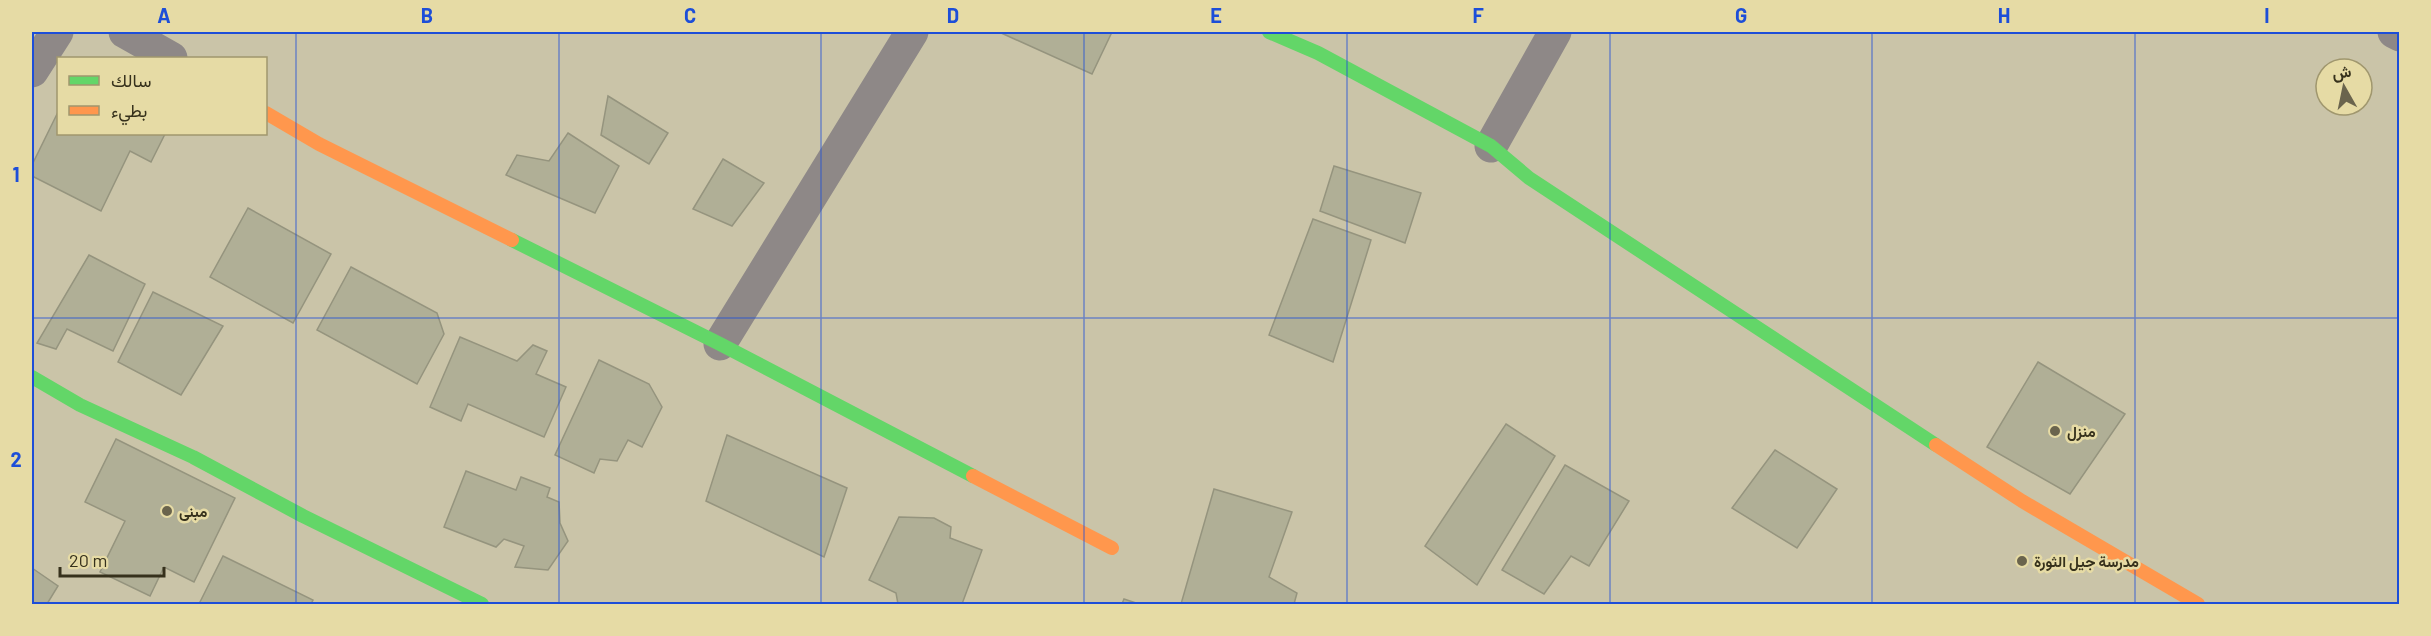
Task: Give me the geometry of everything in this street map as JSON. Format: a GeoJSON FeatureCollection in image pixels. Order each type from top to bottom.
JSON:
{"type":"FeatureCollection","features":[{"type":"Feature","properties":{"kind":"street"},"geometry":{"type":"LineString","coordinates":[[32,71],[57,32]]}},
{"type":"Feature","properties":{"kind":"street"},"geometry":{"type":"LineString","coordinates":[[124,32],[169,57]]}},
{"type":"Feature","properties":{"kind":"street"},"geometry":{"type":"LineString","coordinates":[[720,345],[912,32]]}},
{"type":"Feature","properties":{"kind":"street"},"geometry":{"type":"LineString","coordinates":[[1269,32],[1318,53],[1491,146],[1529,178],[2022,501],[2198,604]]}},
{"type":"Feature","properties":{"kind":"street"},"geometry":{"type":"LineString","coordinates":[[1491,146],[1555,32]]}},
{"type":"Feature","properties":{"kind":"street"},"geometry":{"type":"LineString","coordinates":[[2394,32],[2400,35]]}},
{"type":"Feature","properties":{"kind":"street"},"geometry":{"type":"LineString","coordinates":[[267,114],[319,144],[720,345],[1112,548]]}},
{"type":"Feature","properties":{"kind":"street"},"geometry":{"type":"LineString","coordinates":[[32,376],[80,405],[193,457],[303,516],[482,604]]}},
{"type":"Feature","properties":{"kind":"building"},"geometry":{"type":"Polygon","coordinates":[[[999,32],[1112,32],[1092,74],[999,32]]]}},
{"type":"Feature","properties":{"kind":"building"},"geometry":{"type":"Polygon","coordinates":[[[608,96],[668,133],[649,164],[601,135],[608,96]]]}},
{"type":"Feature","properties":{"kind":"building"},"geometry":{"type":"Polygon","coordinates":[[[57,114],[57,135],[164,135],[151,162],[130,151],[101,211],[32,176],[32,165],[57,114]]]}},
{"type":"Feature","properties":{"kind":"building"},"geometry":{"type":"Polygon","coordinates":[[[568,133],[619,166],[595,213],[506,175],[517,155],[549,161],[568,133]]]}},
{"type":"Feature","properties":{"kind":"building"},"geometry":{"type":"Polygon","coordinates":[[[723,159],[764,183],[732,226],[693,209],[723,159]]]}},
{"type":"Feature","properties":{"kind":"building"},"geometry":{"type":"Polygon","coordinates":[[[1334,166],[1421,193],[1405,243],[1320,211],[1334,166]]]}},
{"type":"Feature","properties":{"kind":"building"},"geometry":{"type":"Polygon","coordinates":[[[248,208],[331,254],[293,323],[210,277],[248,208]]]}},
{"type":"Feature","properties":{"kind":"building"},"geometry":{"type":"Polygon","coordinates":[[[1313,219],[1371,240],[1333,362],[1269,335],[1313,219]]]}},
{"type":"Feature","properties":{"kind":"building"},"geometry":{"type":"Polygon","coordinates":[[[89,255],[145,284],[113,351],[67,329],[56,349],[37,343],[89,255]]]}},
{"type":"Feature","properties":{"kind":"building"},"geometry":{"type":"Polygon","coordinates":[[[351,267],[437,313],[444,334],[417,384],[317,330],[351,267]]]}},
{"type":"Feature","properties":{"kind":"building"},"geometry":{"type":"Polygon","coordinates":[[[153,292],[223,326],[181,395],[118,362],[153,292]]]}},
{"type":"Feature","properties":{"kind":"building"},"geometry":{"type":"Polygon","coordinates":[[[460,337],[517,361],[533,345],[547,351],[536,374],[566,387],[544,437],[468,404],[461,421],[430,407],[460,337]]]}},
{"type":"Feature","properties":{"kind":"building"},"geometry":{"type":"Polygon","coordinates":[[[599,360],[649,384],[662,407],[642,447],[628,440],[617,461],[600,459],[594,473],[555,455],[599,360]]]}},
{"type":"Feature","properties":{"kind":"building","name":"منزل"},"geometry":{"type":"Polygon","coordinates":[[[2038,362],[2125,414],[2070,494],[1987,447],[2038,362]]]}},
{"type":"Feature","properties":{"kind":"building"},"geometry":{"type":"Polygon","coordinates":[[[1506,424],[1555,456],[1477,585],[1425,546],[1506,424]]]}},
{"type":"Feature","properties":{"kind":"building"},"geometry":{"type":"Polygon","coordinates":[[[727,435],[847,488],[824,557],[706,501],[727,435]]]}},
{"type":"Feature","properties":{"kind":"building","name":"مبنى"},"geometry":{"type":"Polygon","coordinates":[[[116,439],[235,498],[194,582],[164,567],[150,596],[100,572],[125,521],[85,502],[116,439]]]}},
{"type":"Feature","properties":{"kind":"building"},"geometry":{"type":"Polygon","coordinates":[[[1775,450],[1837,489],[1797,548],[1732,508],[1775,450]]]}},
{"type":"Feature","properties":{"kind":"building"},"geometry":{"type":"Polygon","coordinates":[[[1565,465],[1629,501],[1589,566],[1571,556],[1544,594],[1502,570],[1565,465]]]}},
{"type":"Feature","properties":{"kind":"building"},"geometry":{"type":"Polygon","coordinates":[[[466,471],[516,490],[521,477],[550,488],[547,497],[559,502],[560,523],[568,541],[548,570],[515,567],[524,546],[504,539],[496,547],[444,527],[466,471]]]}},
{"type":"Feature","properties":{"kind":"building"},"geometry":{"type":"Polygon","coordinates":[[[1214,489],[1292,512],[1269,577],[1297,593],[1294,604],[1181,604],[1214,489]]]}},
{"type":"Feature","properties":{"kind":"building"},"geometry":{"type":"Polygon","coordinates":[[[899,517],[934,518],[951,527],[950,538],[982,550],[962,604],[898,604],[896,593],[869,580],[899,517]]]}},
{"type":"Feature","properties":{"kind":"building","name":"مبنى"},"geometry":{"type":"Polygon","coordinates":[[[223,556],[313,600],[311,604],[199,604],[223,556]]]}},
{"type":"Feature","properties":{"kind":"building"},"geometry":{"type":"Polygon","coordinates":[[[32,568],[58,586],[47,604],[32,604],[32,568]]]}},
{"type":"Feature","properties":{"kind":"building"},"geometry":{"type":"Polygon","coordinates":[[[1124,599],[1139,604],[1122,604],[1124,599]]]}},
{"type":"Feature","properties":{"kind":"traffic: fast"},"geometry":{"type":"LineString","coordinates":[[1269,32],[1318,53],[1491,146],[1529,178],[1936,445]]}},
{"type":"Feature","properties":{"kind":"traffic: fast"},"geometry":{"type":"LineString","coordinates":[[512,240],[720,344],[973,476]]}},
{"type":"Feature","properties":{"kind":"traffic: fast"},"geometry":{"type":"LineString","coordinates":[[32,377],[80,405],[193,457],[303,516],[482,604]]}},
{"type":"Feature","properties":{"kind":"traffic: slow"},"geometry":{"type":"LineString","coordinates":[[267,114],[319,144],[512,240]]}},
{"type":"Feature","properties":{"kind":"traffic: slow"},"geometry":{"type":"LineString","coordinates":[[1936,445],[2022,501],[2198,604]]}},
{"type":"Feature","properties":{"kind":"traffic: slow"},"geometry":{"type":"LineString","coordinates":[[973,476],[1112,548]]}},
{"type":"Feature","properties":{"kind":"place","name":"منزل"},"geometry":{"type":"Point","coordinates":[2055,431]}},
{"type":"Feature","properties":{"kind":"place","name":"مبنى"},"geometry":{"type":"Point","coordinates":[167,511]}},
{"type":"Feature","properties":{"kind":"place","name":"مدرسة جيل الثورة"},"geometry":{"type":"Point","coordinates":[2022,561]}}]}
